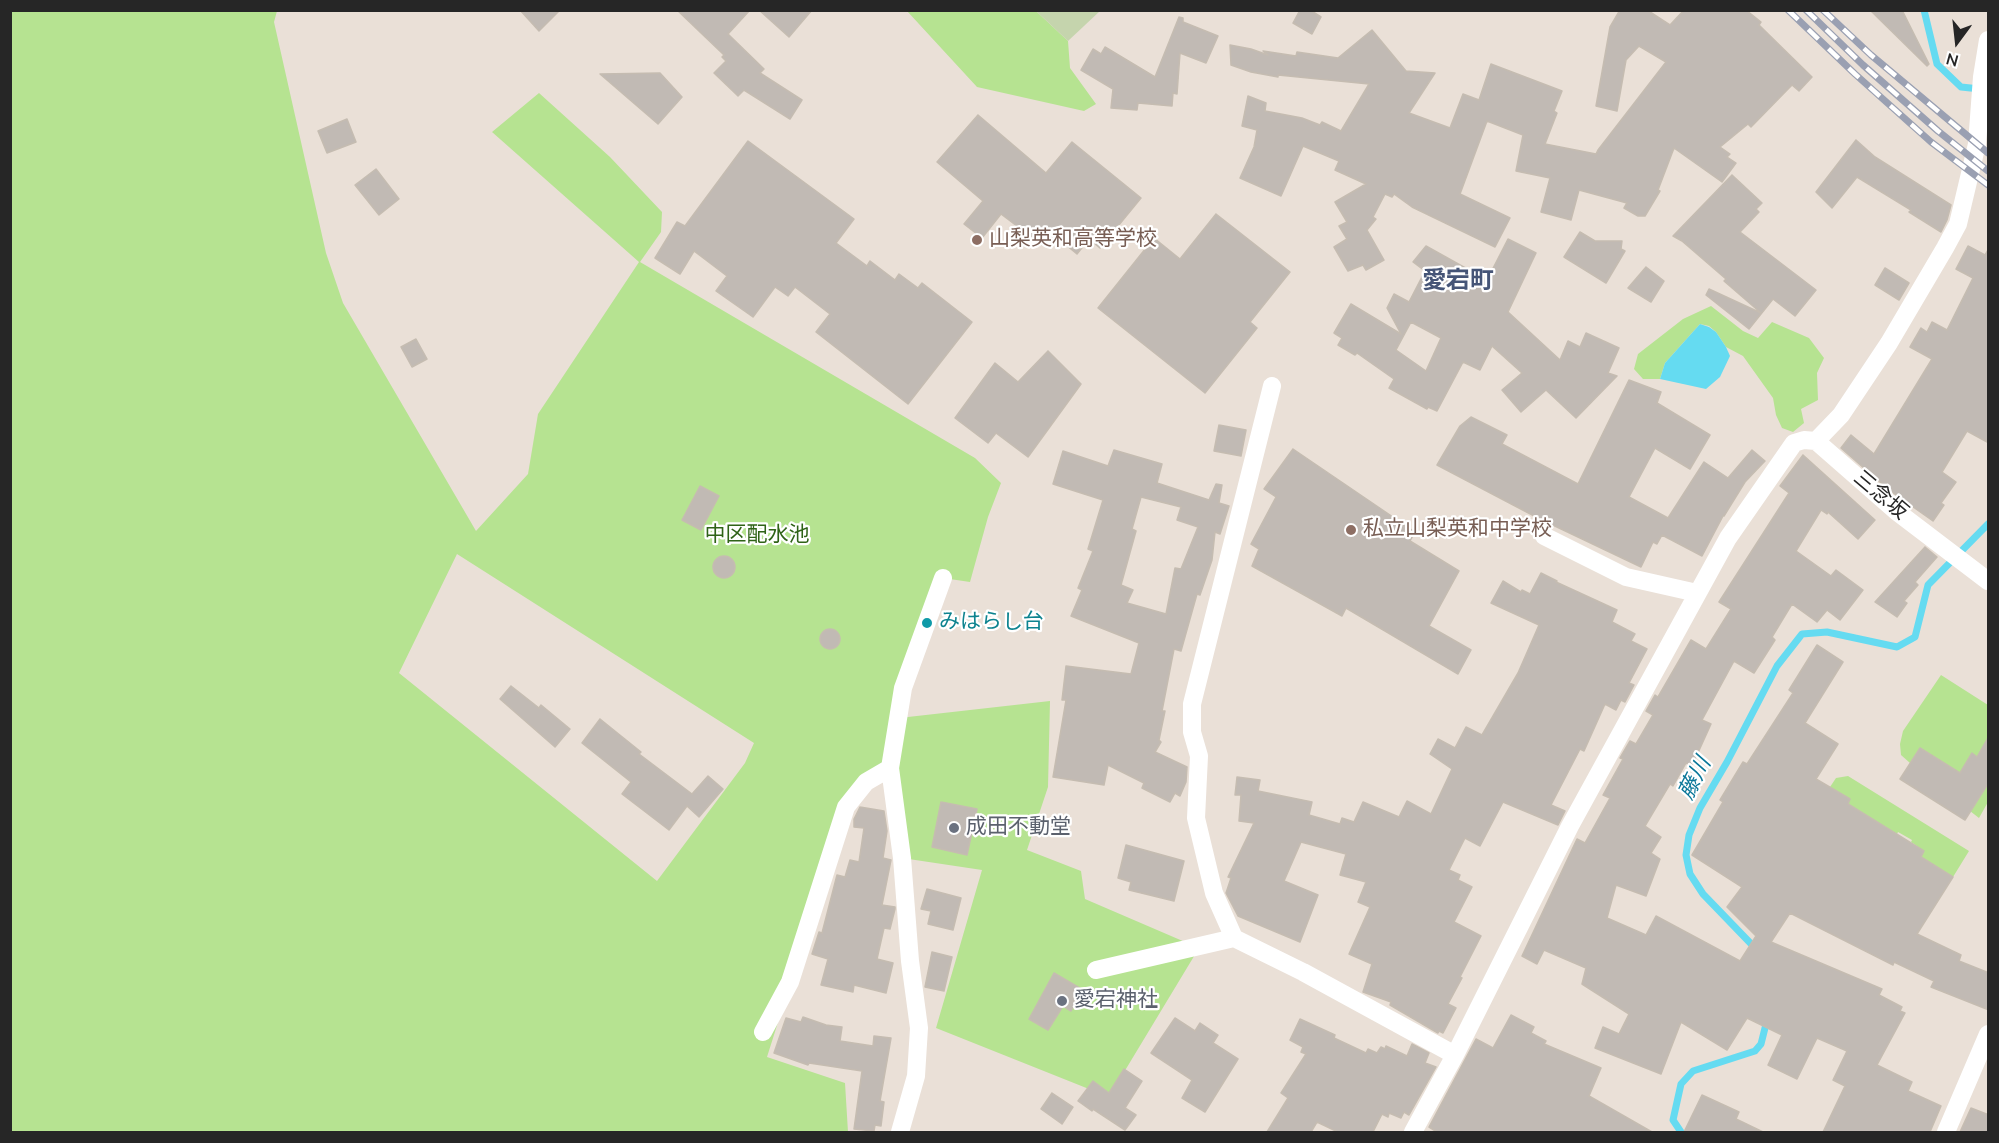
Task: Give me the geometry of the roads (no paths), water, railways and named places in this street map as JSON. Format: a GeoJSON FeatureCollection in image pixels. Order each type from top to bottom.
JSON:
{"type":"FeatureCollection","features":[{"type":"Feature","properties":{"kind":"street"},"geometry":{"type":"LineString","coordinates":[[1413,1132],[1455,1055],[1570,826],[1728,538],[1794,443],[1804,440],[1816,441],[1841,415],[1889,344],[1958,224],[1977,144],[1982,77],[1988,43]]}},
{"type":"Feature","properties":{"kind":"street"},"geometry":{"type":"LineString","coordinates":[[1234,938],[1214,893],[1196,818],[1199,756],[1192,732],[1192,704],[1272,386]]}},
{"type":"Feature","properties":{"kind":"street","name":"三念坂"},"geometry":{"type":"LineString","coordinates":[[1816,441],[1896,511],[1989,581]]}},
{"type":"Feature","properties":{"kind":"street"},"geometry":{"type":"LineString","coordinates":[[1544,536],[1626,577],[1697,593]]}},
{"type":"Feature","properties":{"kind":"street"},"geometry":{"type":"LineString","coordinates":[[900,1132],[916,1076],[919,1028],[910,961],[902,858],[890,768],[903,688],[943,578]]}},
{"type":"Feature","properties":{"kind":"street"},"geometry":{"type":"LineString","coordinates":[[762,1032],[790,982],[846,807],[866,782],[890,768]]}},
{"type":"Feature","properties":{"kind":"street"},"geometry":{"type":"LineString","coordinates":[[1096,970],[1234,938],[1304,972],[1455,1055]]}},
{"type":"Feature","properties":{"kind":"street"},"geometry":{"type":"LineString","coordinates":[[1946,1132],[1989,1034]]}},
{"type":"Feature","properties":{"kind":"water"},"geometry":{"type":"Polygon","coordinates":[[[1700,324],[1716,332],[1730,356],[1720,377],[1706,389],[1660,379],[1665,363],[1700,324]]]}},
{"type":"Feature","properties":{"kind":"waterway","name":"藤川"},"geometry":{"type":"LineString","coordinates":[[1924,10],[1937,64],[1961,87],[1980,89]]}},
{"type":"Feature","properties":{"kind":"waterway","name":"藤川"},"geometry":{"type":"LineString","coordinates":[[1757,950],[1703,894],[1690,874],[1686,855],[1689,835],[1700,808],[1727,762],[1777,666],[1802,634],[1827,632],[1897,647],[1915,637],[1928,585],[1988,524]]}},
{"type":"Feature","properties":{"kind":"waterway","name":"藤川"},"geometry":{"type":"LineString","coordinates":[[1681,1132],[1673,1120],[1681,1084],[1693,1071],[1755,1051],[1761,1044],[1767,1020]]}},
{"type":"Feature","properties":{"kind":"railway"},"geometry":{"type":"LineString","coordinates":[[1788,10],[1931,142],[1988,185]]}},
{"type":"Feature","properties":{"kind":"railway"},"geometry":{"type":"LineString","coordinates":[[1806,10],[1863,65],[1938,131],[1988,171]]}},
{"type":"Feature","properties":{"kind":"railway"},"geometry":{"type":"LineString","coordinates":[[1823,10],[1871,55],[1988,153]]}},
{"type":"Feature","properties":{"kind":"place","name":"山梨英和高等学校"},"geometry":{"type":"Point","coordinates":[977,240]}},
{"type":"Feature","properties":{"kind":"place","name":"私立山梨英和中学校"},"geometry":{"type":"Point","coordinates":[1351,530]}},
{"type":"Feature","properties":{"kind":"place","name":"みはらし台"},"geometry":{"type":"Point","coordinates":[927,623]}},
{"type":"Feature","properties":{"kind":"place","name":"成田不動堂"},"geometry":{"type":"Point","coordinates":[954,828]}},
{"type":"Feature","properties":{"kind":"place","name":"愛宕神社"},"geometry":{"type":"Point","coordinates":[1062,1001]}},
{"type":"Feature","properties":{"kind":"district","name":"愛宕町"},"geometry":{"type":"Point","coordinates":[1458,282]}},
{"type":"Feature","properties":{"kind":"park label","name":"中区配水池"},"geometry":{"type":"Point","coordinates":[757,536]}}]}
